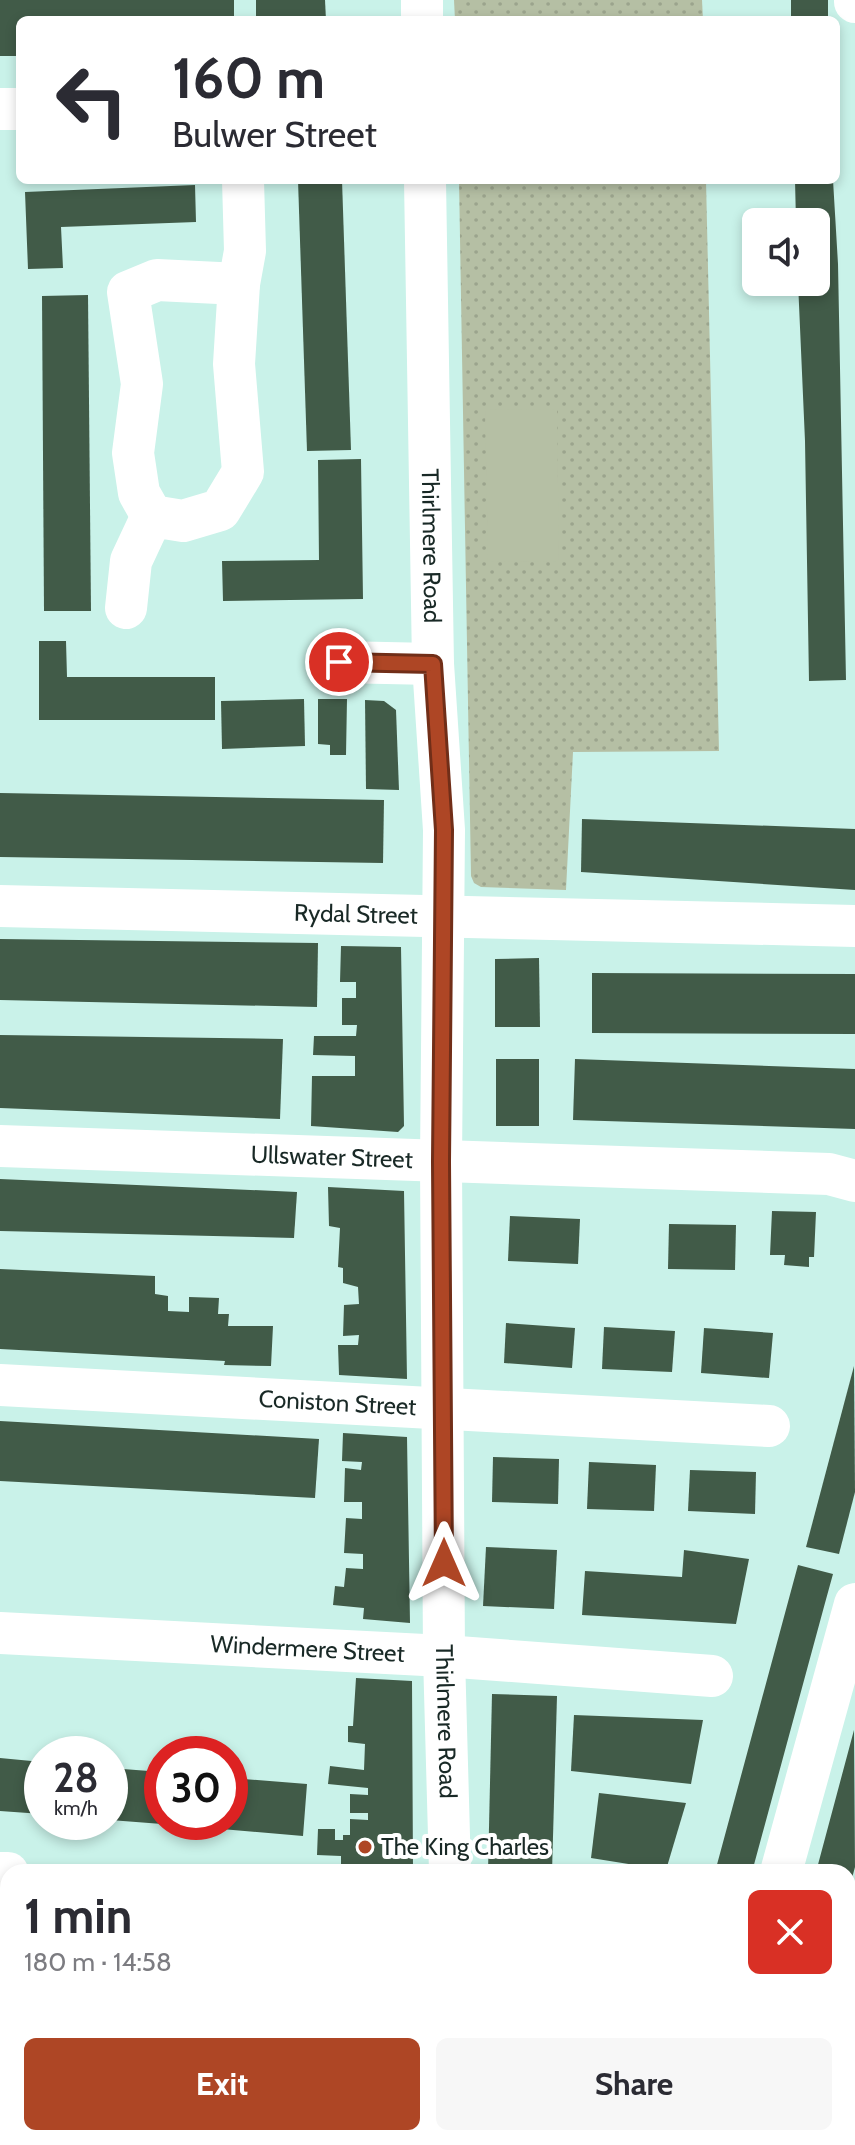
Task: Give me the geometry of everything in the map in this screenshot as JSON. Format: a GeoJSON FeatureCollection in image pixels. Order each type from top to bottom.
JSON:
{"type":"FeatureCollection","features":[{"type":"Feature","properties":{"kind":"street"},"geometry":{"type":"LineString","coordinates":[[152,516],[183,521],[220,510],[243,472],[234,364],[239,284],[245,251],[243,184]]}},
{"type":"Feature","properties":{"kind":"street","name":"Thirlmere Road"},"geometry":{"type":"LineString","coordinates":[[425,184],[433,664],[444,830],[441,1162],[444,1656],[450,1864]]}},
{"type":"Feature","properties":{"kind":"street"},"geometry":{"type":"LineString","coordinates":[[152,516],[139,493],[133,453],[142,384],[128,292],[157,280],[239,284]]}},
{"type":"Feature","properties":{"kind":"street"},"geometry":{"type":"LineString","coordinates":[[126,608],[131,561],[152,516]]}},
{"type":"Feature","properties":{"kind":"street"},"geometry":{"type":"LineString","coordinates":[[339,662],[433,664]]}},
{"type":"Feature","properties":{"kind":"street","name":"Rydal Street"},"geometry":{"type":"LineString","coordinates":[[0,906],[855,926]]}},
{"type":"Feature","properties":{"kind":"street","name":"Ullswater Street"},"geometry":{"type":"LineString","coordinates":[[0,1146],[829,1174],[855,1181]]}},
{"type":"Feature","properties":{"kind":"street","name":"Coniston Street"},"geometry":{"type":"LineString","coordinates":[[0,1385],[769,1426]]}},
{"type":"Feature","properties":{"kind":"street"},"geometry":{"type":"LineString","coordinates":[[783,1864],[855,1604]]}},
{"type":"Feature","properties":{"kind":"street","name":"Windermere Street"},"geometry":{"type":"LineString","coordinates":[[0,1633],[444,1656],[712,1676]]}},
{"type":"Feature","properties":{"kind":"green space"},"geometry":{"type":"Polygon","coordinates":[[[454,0],[702,0],[703,16],[455,16],[454,0]]]}},
{"type":"Feature","properties":{"kind":"green space"},"geometry":{"type":"Polygon","coordinates":[[[459,184],[706,184],[719,751],[573,752],[566,890],[481,887],[474,883],[471,876],[459,184]]]}},
{"type":"Feature","properties":{"kind":"green space"},"geometry":{"type":"Polygon","coordinates":[[[557,409],[559,561],[488,562],[485,410],[557,409]]]}},
{"type":"Feature","properties":{"kind":"building"},"geometry":{"type":"Polygon","coordinates":[[[0,0],[234,0],[234,16],[16,16],[16,56],[0,56],[0,0]]]}},
{"type":"Feature","properties":{"kind":"building"},"geometry":{"type":"Polygon","coordinates":[[[256,0],[325,0],[326,16],[256,16],[256,0]]]}},
{"type":"Feature","properties":{"kind":"building"},"geometry":{"type":"Polygon","coordinates":[[[791,0],[828,0],[828,16],[791,16],[791,0]]]}},
{"type":"Feature","properties":{"kind":"building"},"geometry":{"type":"Polygon","coordinates":[[[298,184],[342,184],[351,450],[307,451],[298,184]]]}},
{"type":"Feature","properties":{"kind":"building"},"geometry":{"type":"Polygon","coordinates":[[[795,184],[833,184],[838,264],[846,680],[809,681],[805,441],[799,296],[830,296],[830,208],[796,208],[795,184]]]}},
{"type":"Feature","properties":{"kind":"building"},"geometry":{"type":"Polygon","coordinates":[[[195,185],[196,222],[61,227],[63,268],[28,269],[25,192],[195,185]]]}},
{"type":"Feature","properties":{"kind":"building"},"geometry":{"type":"Polygon","coordinates":[[[88,295],[91,611],[44,611],[42,296],[88,295]]]}},
{"type":"Feature","properties":{"kind":"building"},"geometry":{"type":"Polygon","coordinates":[[[361,459],[363,599],[223,601],[222,561],[319,560],[318,460],[361,459]]]}},
{"type":"Feature","properties":{"kind":"building"},"geometry":{"type":"Polygon","coordinates":[[[39,641],[66,641],[67,677],[215,677],[215,720],[39,720],[39,641]]]}},
{"type":"Feature","properties":{"kind":"building"},"geometry":{"type":"Polygon","coordinates":[[[304,699],[305,746],[222,749],[221,701],[304,699]]]}},
{"type":"Feature","properties":{"kind":"building"},"geometry":{"type":"Polygon","coordinates":[[[318,699],[347,699],[346,755],[330,755],[330,745],[318,744],[318,699]]]}},
{"type":"Feature","properties":{"kind":"building"},"geometry":{"type":"Polygon","coordinates":[[[365,700],[384,701],[396,710],[399,790],[366,789],[365,700]]]}},
{"type":"Feature","properties":{"kind":"building"},"geometry":{"type":"Polygon","coordinates":[[[0,793],[384,800],[383,863],[0,857],[0,793]]]}},
{"type":"Feature","properties":{"kind":"building"},"geometry":{"type":"Polygon","coordinates":[[[582,819],[855,829],[855,890],[581,872],[582,819]]]}},
{"type":"Feature","properties":{"kind":"building"},"geometry":{"type":"Polygon","coordinates":[[[0,939],[318,943],[317,1007],[0,1000],[0,939]]]}},
{"type":"Feature","properties":{"kind":"building"},"geometry":{"type":"Polygon","coordinates":[[[341,946],[401,947],[404,1126],[398,1132],[311,1126],[312,1076],[355,1076],[355,1056],[313,1055],[314,1036],[356,1036],[357,1025],[342,1025],[342,998],[356,998],[356,982],[340,982],[341,946]]]}},
{"type":"Feature","properties":{"kind":"building"},"geometry":{"type":"Polygon","coordinates":[[[539,958],[540,1027],[495,1027],[495,959],[539,958]]]}},
{"type":"Feature","properties":{"kind":"building"},"geometry":{"type":"Polygon","coordinates":[[[592,973],[855,974],[855,1034],[592,1033],[592,973]]]}},
{"type":"Feature","properties":{"kind":"building"},"geometry":{"type":"Polygon","coordinates":[[[0,1035],[283,1039],[280,1119],[0,1108],[0,1035]]]}},
{"type":"Feature","properties":{"kind":"building"},"geometry":{"type":"Polygon","coordinates":[[[496,1059],[539,1059],[539,1126],[496,1126],[496,1059]]]}},
{"type":"Feature","properties":{"kind":"building"},"geometry":{"type":"Polygon","coordinates":[[[575,1059],[855,1069],[855,1129],[573,1120],[575,1059]]]}},
{"type":"Feature","properties":{"kind":"building"},"geometry":{"type":"Polygon","coordinates":[[[0,1179],[297,1192],[294,1238],[0,1231],[0,1179]]]}},
{"type":"Feature","properties":{"kind":"building"},"geometry":{"type":"Polygon","coordinates":[[[328,1187],[404,1191],[407,1379],[339,1375],[338,1345],[358,1345],[359,1335],[343,1336],[344,1305],[359,1304],[358,1287],[343,1283],[343,1268],[338,1267],[340,1228],[329,1226],[328,1187]]]}},
{"type":"Feature","properties":{"kind":"building"},"geometry":{"type":"Polygon","coordinates":[[[772,1211],[816,1212],[814,1257],[809,1257],[809,1267],[784,1265],[785,1255],[770,1255],[772,1211]]]}},
{"type":"Feature","properties":{"kind":"building"},"geometry":{"type":"Polygon","coordinates":[[[510,1216],[580,1219],[578,1264],[508,1261],[510,1216]]]}},
{"type":"Feature","properties":{"kind":"building"},"geometry":{"type":"Polygon","coordinates":[[[669,1224],[736,1225],[735,1270],[668,1269],[669,1224]]]}},
{"type":"Feature","properties":{"kind":"building"},"geometry":{"type":"Polygon","coordinates":[[[0,1269],[155,1276],[155,1294],[168,1296],[168,1311],[189,1312],[189,1297],[219,1298],[218,1314],[229,1314],[228,1326],[273,1326],[271,1366],[0,1349],[0,1269]]]}},
{"type":"Feature","properties":{"kind":"building"},"geometry":{"type":"Polygon","coordinates":[[[506,1323],[575,1328],[572,1368],[504,1363],[506,1323]]]}},
{"type":"Feature","properties":{"kind":"building"},"geometry":{"type":"Polygon","coordinates":[[[604,1327],[675,1331],[672,1372],[602,1369],[604,1327]]]}},
{"type":"Feature","properties":{"kind":"building"},"geometry":{"type":"Polygon","coordinates":[[[704,1328],[773,1333],[769,1378],[701,1373],[704,1328]]]}},
{"type":"Feature","properties":{"kind":"building"},"geometry":{"type":"Polygon","coordinates":[[[854,1366],[855,1492],[839,1554],[806,1547],[854,1366]]]}},
{"type":"Feature","properties":{"kind":"building"},"geometry":{"type":"Polygon","coordinates":[[[0,1421],[319,1439],[315,1498],[0,1481],[0,1421]]]}},
{"type":"Feature","properties":{"kind":"building"},"geometry":{"type":"Polygon","coordinates":[[[343,1433],[407,1437],[410,1623],[363,1619],[364,1608],[333,1605],[335,1586],[344,1587],[346,1568],[363,1569],[363,1554],[344,1553],[346,1518],[362,1519],[362,1502],[344,1502],[345,1468],[361,1470],[362,1462],[342,1461],[343,1433]]]}},
{"type":"Feature","properties":{"kind":"building"},"geometry":{"type":"Polygon","coordinates":[[[493,1457],[559,1459],[558,1504],[492,1502],[493,1457]]]}},
{"type":"Feature","properties":{"kind":"building"},"geometry":{"type":"Polygon","coordinates":[[[589,1462],[656,1465],[654,1511],[587,1509],[589,1462]]]}},
{"type":"Feature","properties":{"kind":"building"},"geometry":{"type":"Polygon","coordinates":[[[690,1470],[756,1472],[755,1514],[688,1511],[690,1470]]]}},
{"type":"Feature","properties":{"kind":"building"},"geometry":{"type":"Polygon","coordinates":[[[486,1547],[557,1550],[554,1609],[483,1606],[486,1547]]]}},
{"type":"Feature","properties":{"kind":"building"},"geometry":{"type":"Polygon","coordinates":[[[684,1550],[749,1559],[736,1624],[582,1615],[585,1571],[682,1577],[684,1550]]]}},
{"type":"Feature","properties":{"kind":"building"},"geometry":{"type":"Polygon","coordinates":[[[798,1565],[833,1574],[754,1864],[717,1864],[798,1565]]]}},
{"type":"Feature","properties":{"kind":"building"},"geometry":{"type":"Polygon","coordinates":[[[356,1678],[412,1681],[413,1864],[341,1864],[341,1856],[317,1855],[318,1829],[335,1829],[335,1840],[343,1840],[343,1835],[350,1835],[350,1819],[368,1820],[368,1813],[350,1813],[350,1794],[368,1795],[368,1788],[328,1784],[330,1766],[364,1770],[365,1744],[348,1742],[348,1726],[353,1726],[356,1678]]]}},
{"type":"Feature","properties":{"kind":"building"},"geometry":{"type":"Polygon","coordinates":[[[492,1694],[557,1696],[552,1864],[488,1864],[492,1694]]]}},
{"type":"Feature","properties":{"kind":"building"},"geometry":{"type":"Polygon","coordinates":[[[574,1715],[703,1720],[691,1784],[571,1771],[574,1715]]]}},
{"type":"Feature","properties":{"kind":"building"},"geometry":{"type":"Polygon","coordinates":[[[854,1730],[855,1864],[818,1864],[854,1730]]]}},
{"type":"Feature","properties":{"kind":"building"},"geometry":{"type":"Polygon","coordinates":[[[0,1758],[24,1760],[24,1813],[0,1811],[0,1758]]]}},
{"type":"Feature","properties":{"kind":"building"},"geometry":{"type":"Polygon","coordinates":[[[128,1769],[144,1771],[144,1823],[128,1821],[128,1769]]]}},
{"type":"Feature","properties":{"kind":"building"},"geometry":{"type":"Polygon","coordinates":[[[248,1779],[307,1784],[303,1836],[248,1831],[248,1779]]]}},
{"type":"Feature","properties":{"kind":"building"},"geometry":{"type":"Polygon","coordinates":[[[599,1793],[686,1803],[668,1864],[628,1864],[591,1858],[599,1793]]]}},
{"type":"Feature","properties":{"kind":"place","name":"The King Charles"},"geometry":{"type":"Point","coordinates":[365,1847]}},
{"type":"Feature","properties":{"kind":"route"},"geometry":{"type":"LineString","coordinates":[[339,662],[433,664],[444,830],[441,1162],[444,1563]]}}]}
